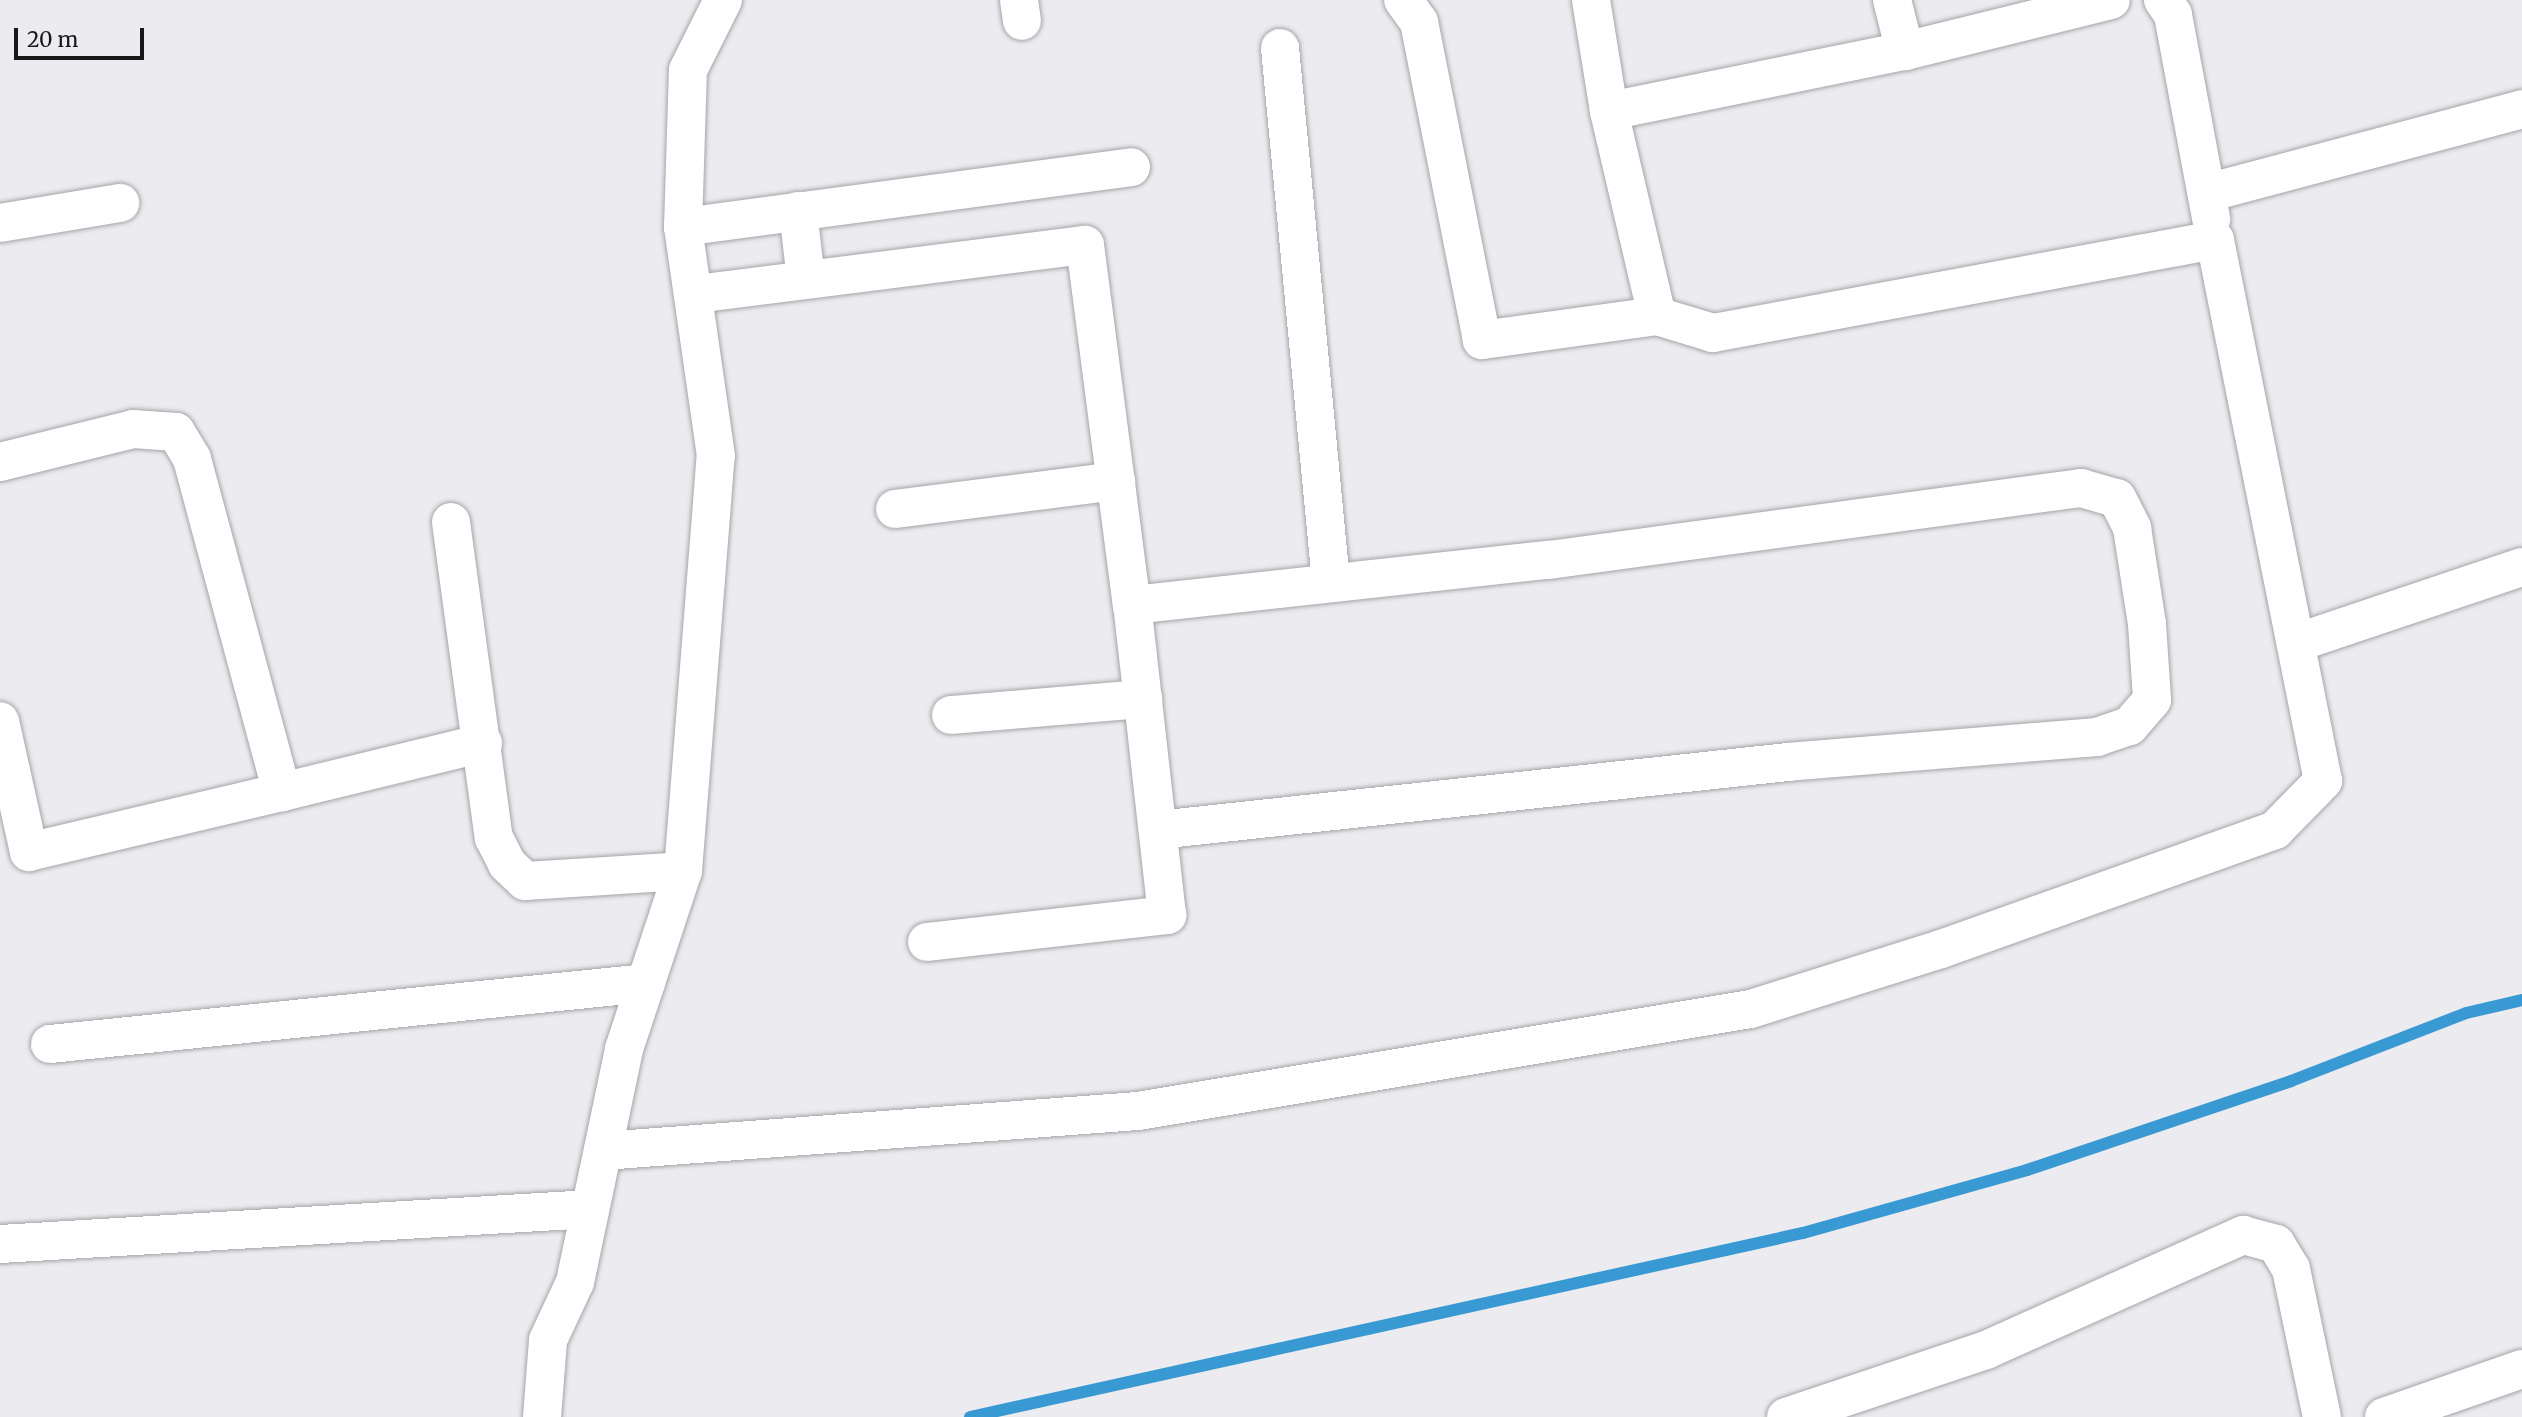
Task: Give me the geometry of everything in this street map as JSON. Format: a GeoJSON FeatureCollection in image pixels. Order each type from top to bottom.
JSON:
{"type":"FeatureCollection","features":[{"type":"Feature","properties":{"kind":"street"},"geometry":{"type":"LineString","coordinates":[[542,1417],[548,1340],[575,1282],[624,1049],[683,871],[716,456],[696,294],[683,227],[688,70],[723,0]]}},
{"type":"Feature","properties":{"kind":"street"},"geometry":{"type":"LineString","coordinates":[[1403,0],[1419,22],[1482,340],[1657,316],[1713,333],[2215,240]]}},
{"type":"Feature","properties":{"kind":"street"},"geometry":{"type":"LineString","coordinates":[[1591,0],[1609,111],[1657,316]]}},
{"type":"Feature","properties":{"kind":"street"},"geometry":{"type":"LineString","coordinates":[[1892,0],[1905,51]]}},
{"type":"Feature","properties":{"kind":"street"},"geometry":{"type":"LineString","coordinates":[[1609,111],[1905,51],[2111,0]]}},
{"type":"Feature","properties":{"kind":"street"},"geometry":{"type":"LineString","coordinates":[[603,1151],[1138,1111],[1751,1009],[1941,949],[2275,830],[2323,781],[2173,15],[2163,0]]}},
{"type":"Feature","properties":{"kind":"street"},"geometry":{"type":"LineString","coordinates":[[1280,48],[1331,583]]}},
{"type":"Feature","properties":{"kind":"street"},"geometry":{"type":"LineString","coordinates":[[2207,193],[2522,109]]}},
{"type":"Feature","properties":{"kind":"street"},"geometry":{"type":"LineString","coordinates":[[683,227],[1131,167]]}},
{"type":"Feature","properties":{"kind":"street"},"geometry":{"type":"LineString","coordinates":[[0,223],[120,203]]}},
{"type":"Feature","properties":{"kind":"street"},"geometry":{"type":"LineString","coordinates":[[798,211],[806,280]]}},
{"type":"Feature","properties":{"kind":"street"},"geometry":{"type":"LineString","coordinates":[[696,294],[1084,245],[1132,605],[1167,915],[927,942]]}},
{"type":"Feature","properties":{"kind":"street"},"geometry":{"type":"LineString","coordinates":[[0,462],[134,429],[176,432],[192,459],[282,792]]}},
{"type":"Feature","properties":{"kind":"street"},"geometry":{"type":"LineString","coordinates":[[895,509],[1116,481]]}},
{"type":"Feature","properties":{"kind":"street"},"geometry":{"type":"LineString","coordinates":[[1132,605],[1549,560],[2081,488],[2117,498],[2132,528],[2147,624],[2152,700],[2129,726],[2097,737],[1788,762],[1158,830]]}},
{"type":"Feature","properties":{"kind":"street"},"geometry":{"type":"LineString","coordinates":[[452,522],[494,838],[507,864],[525,881],[683,871]]}},
{"type":"Feature","properties":{"kind":"street"},"geometry":{"type":"LineString","coordinates":[[2296,643],[2522,567]]}},
{"type":"Feature","properties":{"kind":"street"},"geometry":{"type":"LineString","coordinates":[[951,715],[1143,699]]}},
{"type":"Feature","properties":{"kind":"street"},"geometry":{"type":"LineString","coordinates":[[0,721],[29,852],[482,743]]}},
{"type":"Feature","properties":{"kind":"street"},"geometry":{"type":"LineString","coordinates":[[50,1044],[646,983]]}},
{"type":"Feature","properties":{"kind":"street"},"geometry":{"type":"LineString","coordinates":[[0,1244],[587,1225]]}},
{"type":"Feature","properties":{"kind":"street"},"geometry":{"type":"LineString","coordinates":[[1786,1417],[1986,1350],[2243,1236],[2276,1244],[2291,1269],[2322,1417]]}},
{"type":"Feature","properties":{"kind":"street"},"geometry":{"type":"LineString","coordinates":[[2384,1417],[2522,1369]]}},
{"type":"Feature","properties":{"kind":"waterway"},"geometry":{"type":"LineString","coordinates":[[970,1417],[1803,1233],[2027,1170],[2291,1081],[2466,1013],[2522,1000]]}}]}
